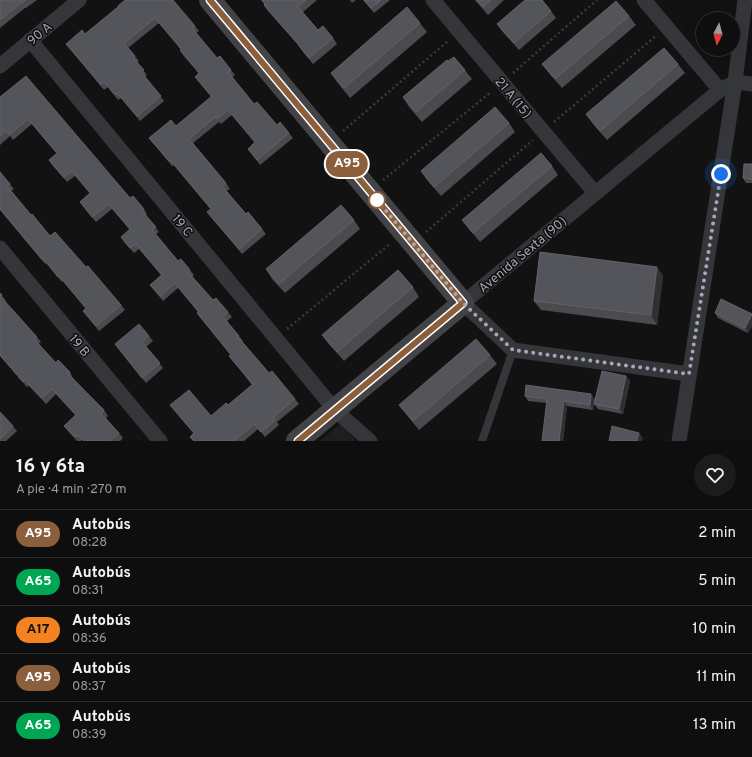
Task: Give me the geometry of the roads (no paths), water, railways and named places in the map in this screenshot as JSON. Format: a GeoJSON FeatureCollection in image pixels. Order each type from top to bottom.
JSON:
{"type":"FeatureCollection","features":[{"type":"Feature","properties":{"kind":"street","name":"90 A"},"geometry":{"type":"LineString","coordinates":[[0,66],[79,0]]}},
{"type":"Feature","properties":{"kind":"street"},"geometry":{"type":"LineString","coordinates":[[210,0],[463,303],[513,350],[689,374]]}},
{"type":"Feature","properties":{"kind":"street","name":"21 A (15)"},"geometry":{"type":"LineString","coordinates":[[433,0],[596,193]]}},
{"type":"Feature","properties":{"kind":"street"},"geometry":{"type":"LineString","coordinates":[[644,0],[720,90]]}},
{"type":"Feature","properties":{"kind":"street"},"geometry":{"type":"LineString","coordinates":[[679,441],[735,82],[745,0]]}},
{"type":"Feature","properties":{"kind":"street","name":"19 C"},"geometry":{"type":"LineString","coordinates":[[30,40],[335,410],[370,441]]}},
{"type":"Feature","properties":{"kind":"street"},"geometry":{"type":"LineString","coordinates":[[735,82],[752,84]]}},
{"type":"Feature","properties":{"kind":"street","name":"Avenida Sexta (90)"},"geometry":{"type":"LineString","coordinates":[[298,441],[720,90],[735,82]]}},
{"type":"Feature","properties":{"kind":"street","name":"19 B"},"geometry":{"type":"LineString","coordinates":[[0,248],[160,441]]}},
{"type":"Feature","properties":{"kind":"lane"},"geometry":{"type":"LineString","coordinates":[[482,441],[513,350]]}}]}
